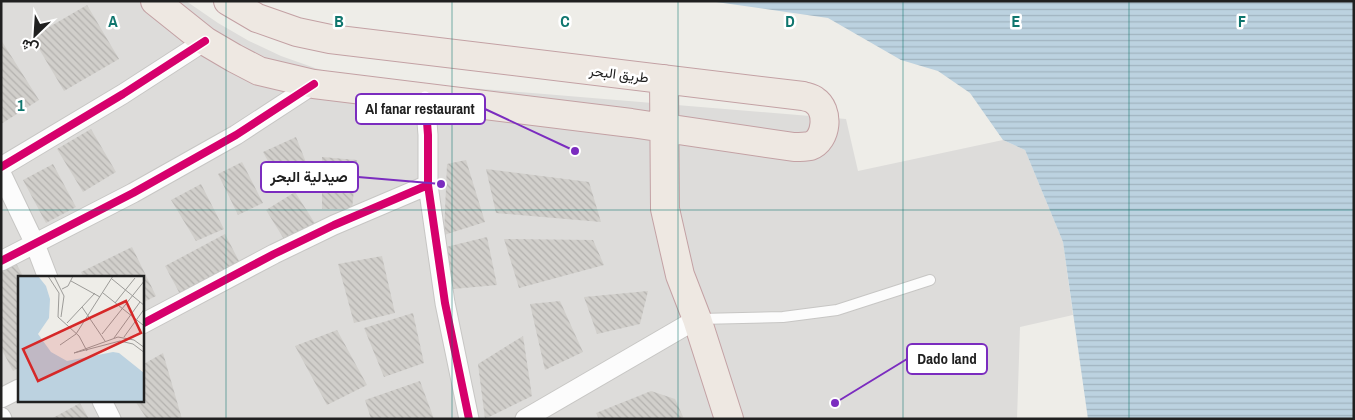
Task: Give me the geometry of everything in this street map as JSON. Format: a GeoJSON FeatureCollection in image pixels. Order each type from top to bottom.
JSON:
{"type":"FeatureCollection","features":[{"type":"Feature","properties":{"kind":"highway","name":"طريق البحر"},"geometry":{"type":"LineString","coordinates":[[155,1],[205,41],[259,71],[314,84],[663,127],[794,147],[809,146],[819,140],[824,124],[824,110],[814,100],[803,96],[330,39],[297,32],[257,18],[228,1]]}},
{"type":"Feature","properties":{"kind":"highway"},"geometry":{"type":"LineString","coordinates":[[664,80],[665,209],[680,275],[698,319],[729,419]]}},
{"type":"Feature","properties":{"kind":"street"},"geometry":{"type":"LineString","coordinates":[[1,167],[123,94],[205,41]]}},
{"type":"Feature","properties":{"kind":"street"},"geometry":{"type":"LineString","coordinates":[[1,261],[133,194],[236,135],[314,84]]}},
{"type":"Feature","properties":{"kind":"street"},"geometry":{"type":"LineString","coordinates":[[425,97],[428,135],[428,185],[445,303],[469,419]]}},
{"type":"Feature","properties":{"kind":"street"},"geometry":{"type":"LineString","coordinates":[[1,173],[35,244],[47,276]]}},
{"type":"Feature","properties":{"kind":"street"},"geometry":{"type":"LineString","coordinates":[[144,323],[282,250],[334,225],[428,185]]}},
{"type":"Feature","properties":{"kind":"street"},"geometry":{"type":"LineString","coordinates":[[524,419],[698,319]]}},
{"type":"Feature","properties":{"kind":"street"},"geometry":{"type":"LineString","coordinates":[[1,398],[18,390]]}},
{"type":"Feature","properties":{"kind":"street"},"geometry":{"type":"LineString","coordinates":[[102,402],[111,419]]}},
{"type":"Feature","properties":{"kind":"lane"},"geometry":{"type":"LineString","coordinates":[[698,319],[783,317],[837,310],[930,280]]}},
{"type":"Feature","properties":{"kind":"shaded area"},"geometry":{"type":"Polygon","coordinates":[[[1,1],[186,1],[249,41],[281,56],[349,78],[846,119],[858,171],[1003,140],[1025,150],[1063,242],[1073,315],[1020,327],[1017,419],[1,419],[1,1]]]}},
{"type":"Feature","properties":{"kind":"water"},"geometry":{"type":"Polygon","coordinates":[[[709,1],[1354,1],[1354,419],[1088,419],[1063,242],[1025,150],[1003,140],[970,93],[938,71],[901,60],[828,18],[709,1]]]}},
{"type":"Feature","properties":{"kind":"building"},"geometry":{"type":"Polygon","coordinates":[[[87,5],[119,59],[64,91],[32,37],[87,5]]]}},
{"type":"Feature","properties":{"kind":"building"},"geometry":{"type":"Polygon","coordinates":[[[1,40],[39,100],[1,124],[1,40]]]}},
{"type":"Feature","properties":{"kind":"building"},"geometry":{"type":"Polygon","coordinates":[[[91,129],[116,172],[83,192],[57,149],[91,129]]]}},
{"type":"Feature","properties":{"kind":"building"},"geometry":{"type":"Polygon","coordinates":[[[296,137],[313,180],[285,192],[263,152],[296,137]]]}},
{"type":"Feature","properties":{"kind":"building"},"geometry":{"type":"Polygon","coordinates":[[[322,157],[357,160],[352,209],[322,209],[322,157]]]}},
{"type":"Feature","properties":{"kind":"building"},"geometry":{"type":"Polygon","coordinates":[[[466,160],[485,222],[444,235],[447,164],[466,160]]]}},
{"type":"Feature","properties":{"kind":"building"},"geometry":{"type":"Polygon","coordinates":[[[242,162],[263,203],[238,215],[218,174],[242,162]]]}},
{"type":"Feature","properties":{"kind":"building"},"geometry":{"type":"Polygon","coordinates":[[[53,164],[76,207],[46,223],[23,180],[53,164]]]}},
{"type":"Feature","properties":{"kind":"building"},"geometry":{"type":"Polygon","coordinates":[[[486,169],[589,182],[601,222],[496,213],[486,169]]]}},
{"type":"Feature","properties":{"kind":"building"},"geometry":{"type":"Polygon","coordinates":[[[201,184],[224,229],[196,241],[171,200],[201,184]]]}},
{"type":"Feature","properties":{"kind":"building"},"geometry":{"type":"Polygon","coordinates":[[[295,192],[316,225],[287,244],[266,210],[295,192]]]}},
{"type":"Feature","properties":{"kind":"building"},"geometry":{"type":"Polygon","coordinates":[[[225,234],[240,263],[180,294],[165,266],[225,234]]]}},
{"type":"Feature","properties":{"kind":"building"},"geometry":{"type":"Polygon","coordinates":[[[487,237],[497,285],[453,289],[446,247],[487,237]]]}},
{"type":"Feature","properties":{"kind":"building"},"geometry":{"type":"Polygon","coordinates":[[[504,239],[593,240],[604,265],[519,288],[504,239]]]}},
{"type":"Feature","properties":{"kind":"building"},"geometry":{"type":"Polygon","coordinates":[[[132,247],[156,296],[144,302],[144,276],[83,276],[81,272],[132,247]]]}},
{"type":"Feature","properties":{"kind":"building"},"geometry":{"type":"Polygon","coordinates":[[[382,256],[395,313],[354,323],[338,264],[382,256]]]}},
{"type":"Feature","properties":{"kind":"building"},"geometry":{"type":"Polygon","coordinates":[[[16,263],[23,276],[18,276],[18,368],[13,371],[1,348],[1,270],[16,263]]]}},
{"type":"Feature","properties":{"kind":"building"},"geometry":{"type":"Polygon","coordinates":[[[648,291],[640,324],[597,334],[584,297],[648,291]]]}},
{"type":"Feature","properties":{"kind":"building"},"geometry":{"type":"Polygon","coordinates":[[[560,301],[583,352],[545,370],[530,304],[560,301]]]}},
{"type":"Feature","properties":{"kind":"building"},"geometry":{"type":"Polygon","coordinates":[[[413,313],[424,363],[384,377],[364,328],[413,313]]]}},
{"type":"Feature","properties":{"kind":"building"},"geometry":{"type":"Polygon","coordinates":[[[337,330],[367,385],[327,405],[295,346],[337,330]]]}},
{"type":"Feature","properties":{"kind":"building"},"geometry":{"type":"Polygon","coordinates":[[[523,336],[532,396],[485,419],[478,364],[523,336]]]}},
{"type":"Feature","properties":{"kind":"building"},"geometry":{"type":"Polygon","coordinates":[[[163,353],[182,419],[147,419],[136,402],[144,402],[144,364],[163,353]]]}},
{"type":"Feature","properties":{"kind":"building"},"geometry":{"type":"Polygon","coordinates":[[[420,381],[434,419],[371,419],[365,400],[420,381]]]}},
{"type":"Feature","properties":{"kind":"building"},"geometry":{"type":"Polygon","coordinates":[[[651,391],[675,399],[684,419],[599,419],[596,413],[651,391]]]}},
{"type":"Feature","properties":{"kind":"building"},"geometry":{"type":"Polygon","coordinates":[[[80,403],[89,419],[51,419],[80,403]]]}},
{"type":"Feature","properties":{"kind":"cycle path"},"geometry":{"type":"LineString","coordinates":[[1,167],[123,94],[205,41]]}},
{"type":"Feature","properties":{"kind":"cycle path"},"geometry":{"type":"LineString","coordinates":[[1,261],[133,193],[236,135],[314,84]]}},
{"type":"Feature","properties":{"kind":"cycle path"},"geometry":{"type":"LineString","coordinates":[[425,97],[428,135],[428,185],[445,303],[469,419]]}},
{"type":"Feature","properties":{"kind":"cycle path"},"geometry":{"type":"LineString","coordinates":[[144,323],[274,254],[334,225],[428,185]]}},
{"type":"Feature","properties":{"kind":"place","name":"Al fanar restaurant"},"geometry":{"type":"Point","coordinates":[575,151]}},
{"type":"Feature","properties":{"kind":"place","name":"صيدلية البحر"},"geometry":{"type":"Point","coordinates":[441,184]}},
{"type":"Feature","properties":{"kind":"place","name":"Dado land"},"geometry":{"type":"Point","coordinates":[835,403]}}]}
